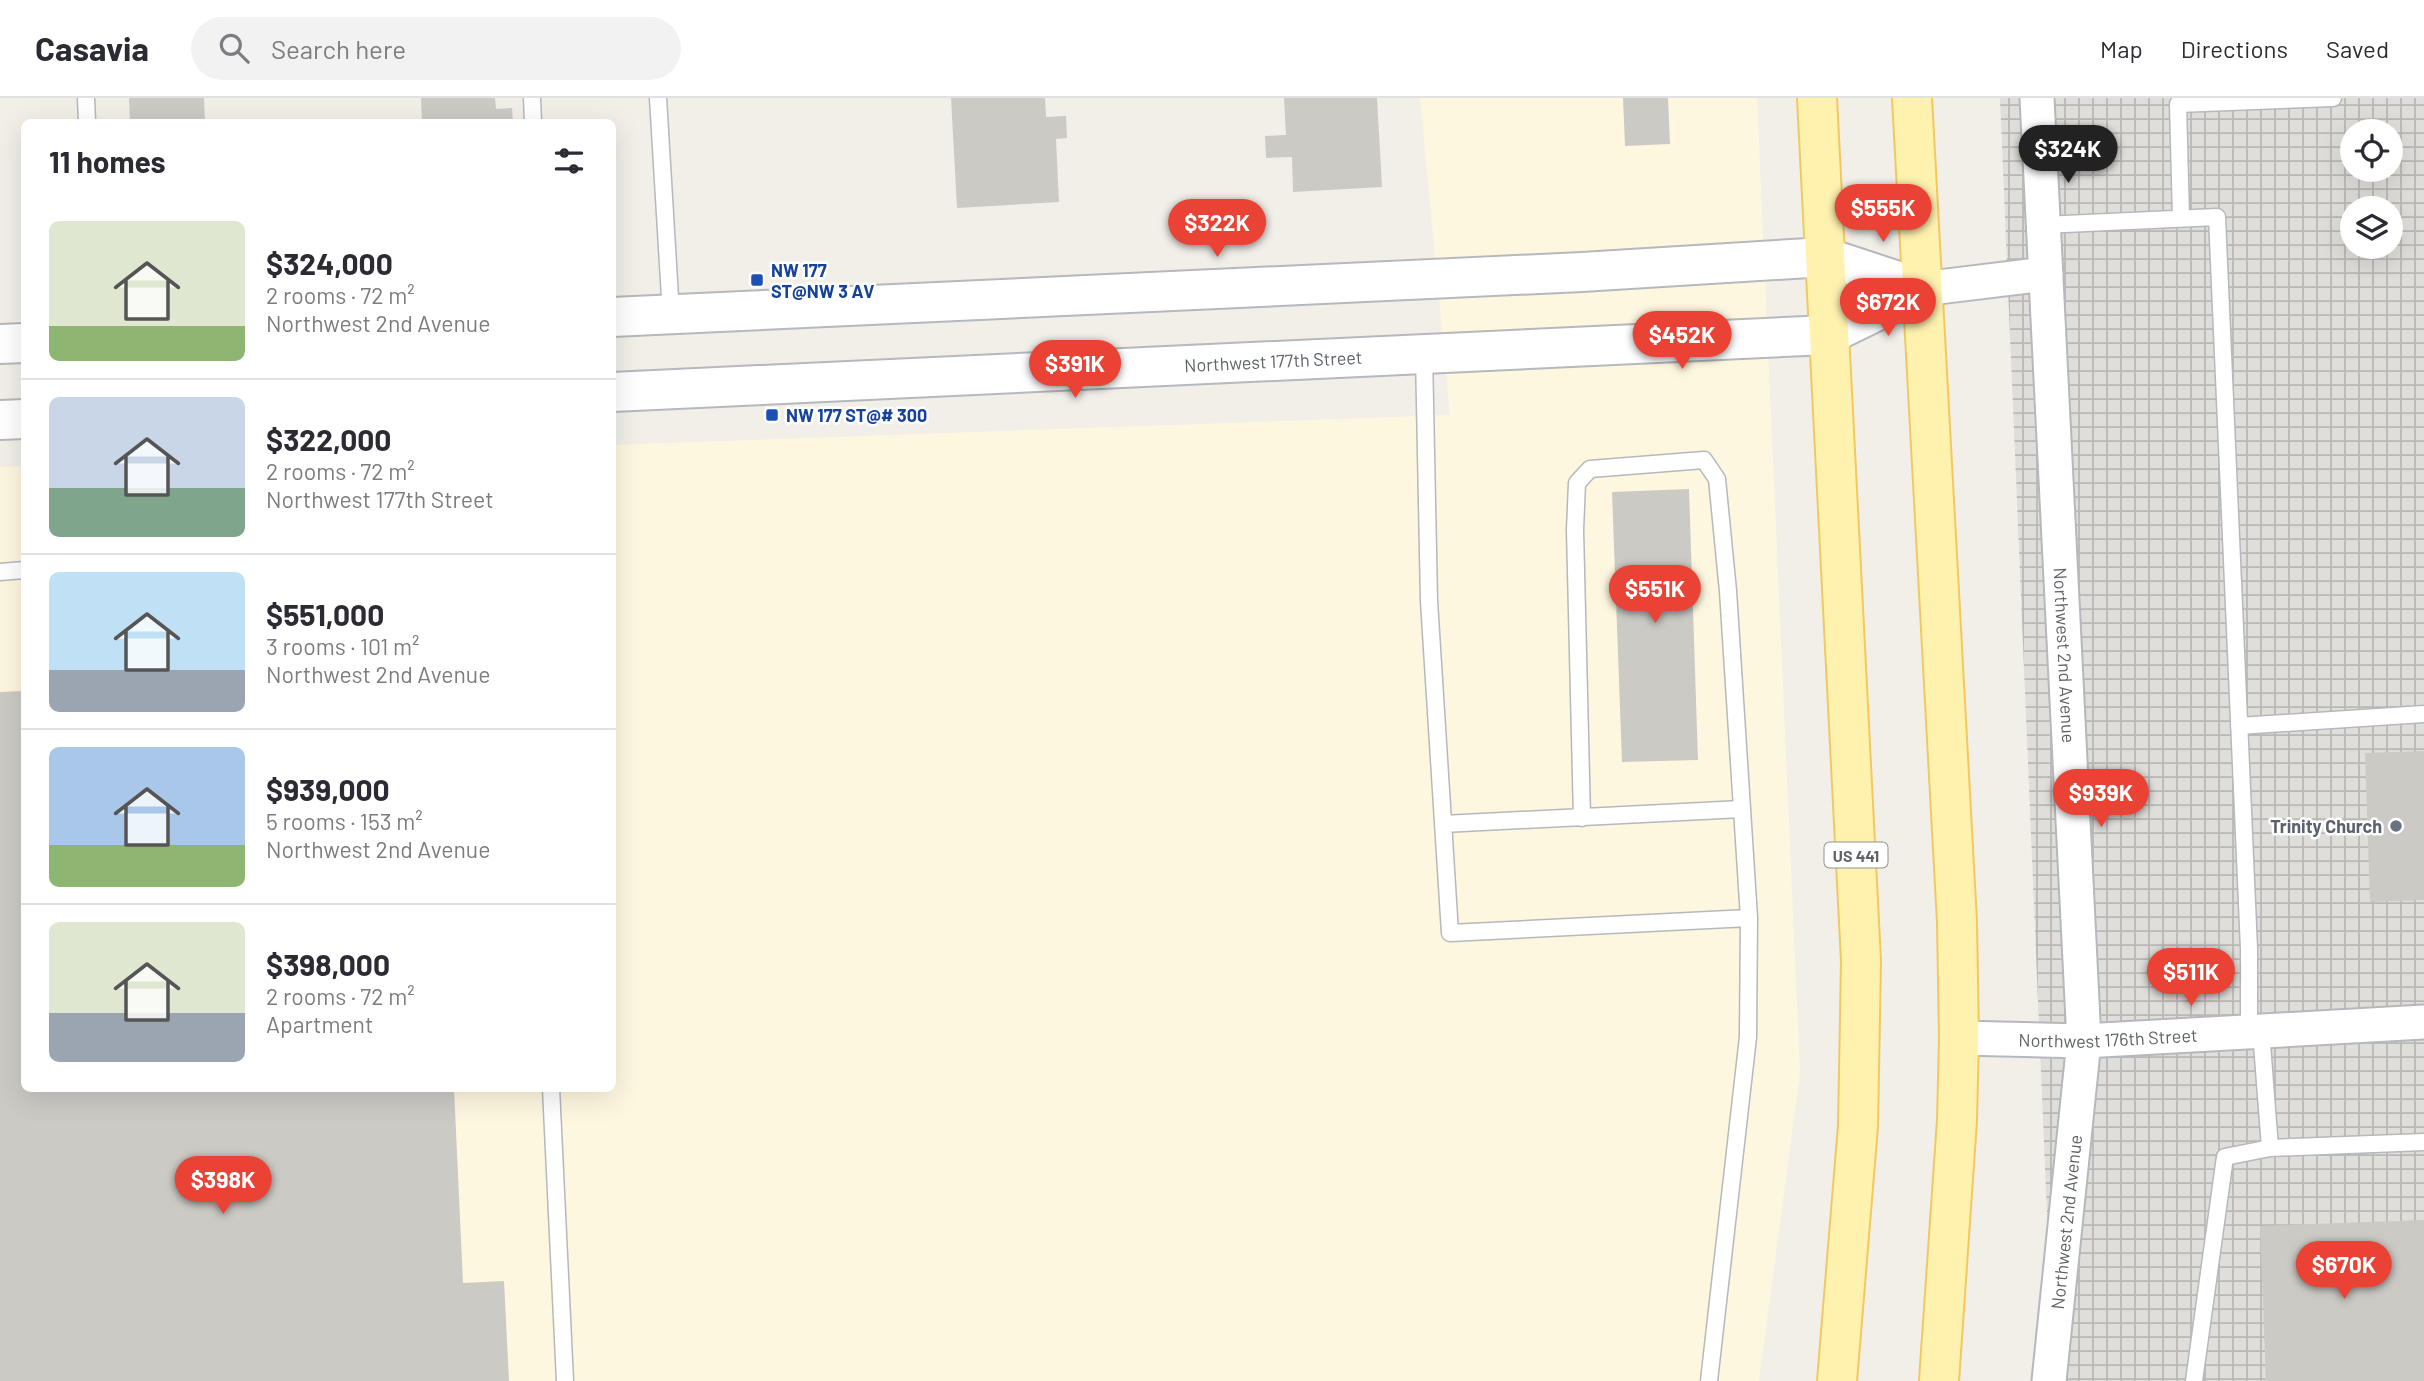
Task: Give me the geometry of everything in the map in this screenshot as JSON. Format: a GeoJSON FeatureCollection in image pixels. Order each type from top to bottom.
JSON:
{"type":"FeatureCollection","features":[{"type":"Feature","properties":{"kind":"main road","name":"US 441"},"geometry":{"type":"LineString","coordinates":[[1816,98],[1861,961],[1858,1126],[1837,1379]]}},
{"type":"Feature","properties":{"kind":"main road"},"geometry":{"type":"LineString","coordinates":[[1912,98],[1957,922],[1959,1038],[1956,1132],[1940,1381]]}},
{"type":"Feature","properties":{"kind":"street","name":"Northwest 2nd Avenue"},"geometry":{"type":"LineString","coordinates":[[2036,98],[2084,1041],[2049,1381]]}},
{"type":"Feature","properties":{"kind":"street","name":"Northwest 177th Street"},"geometry":{"type":"LineString","coordinates":[[616,317],[1568,273],[1825,257],[1922,289]]}},
{"type":"Feature","properties":{"kind":"street","name":"Northwest 177th Street"},"geometry":{"type":"LineString","coordinates":[[616,392],[1828,335],[1922,289],[2046,274]]}},
{"type":"Feature","properties":{"kind":"street"},"geometry":{"type":"LineString","coordinates":[[0,344],[21,343]]}},
{"type":"Feature","properties":{"kind":"street"},"geometry":{"type":"LineString","coordinates":[[0,420],[21,418]]}},
{"type":"Feature","properties":{"kind":"street","name":"Northwest 176th Street"},"geometry":{"type":"LineString","coordinates":[[1959,1038],[2084,1041],[2424,1021]]}},
{"type":"Feature","properties":{"kind":"lane"},"geometry":{"type":"LineString","coordinates":[[86,98],[87,119]]}},
{"type":"Feature","properties":{"kind":"lane"},"geometry":{"type":"LineString","coordinates":[[532,98],[533,119]]}},
{"type":"Feature","properties":{"kind":"lane"},"geometry":{"type":"LineString","coordinates":[[658,98],[671,314]]}},
{"type":"Feature","properties":{"kind":"lane"},"geometry":{"type":"LineString","coordinates":[[2181,218],[2178,104],[2333,98]]}},
{"type":"Feature","properties":{"kind":"lane"},"geometry":{"type":"LineString","coordinates":[[2043,225],[2217,217],[2249,949],[2255,1031],[2270,1148]]}},
{"type":"Feature","properties":{"kind":"lane"},"geometry":{"type":"LineString","coordinates":[[1424,354],[1429,601],[1450,933],[1749,918]]}},
{"type":"Feature","properties":{"kind":"lane"},"geometry":{"type":"LineString","coordinates":[[1581,818],[1575,530],[1577,483],[1590,469],[1704,460],[1717,479],[1728,591],[1749,918],[1748,1037],[1709,1381]]}},
{"type":"Feature","properties":{"kind":"lane"},"geometry":{"type":"LineString","coordinates":[[0,572],[21,570]]}},
{"type":"Feature","properties":{"kind":"lane"},"geometry":{"type":"LineString","coordinates":[[2239,726],[2424,714]]}},
{"type":"Feature","properties":{"kind":"lane"},"geometry":{"type":"LineString","coordinates":[[1443,824],[1742,809]]}},
{"type":"Feature","properties":{"kind":"lane"},"geometry":{"type":"LineString","coordinates":[[551,1092],[565,1381]]}},
{"type":"Feature","properties":{"kind":"lane"},"geometry":{"type":"LineString","coordinates":[[2194,1381],[2225,1157],[2270,1148],[2424,1142]]}},
{"type":"Feature","properties":{"kind":"shaded area"},"geometry":{"type":"Polygon","coordinates":[[[1420,98],[1757,98],[1800,1073],[1759,1381],[0,1381],[0,467],[21,466],[21,1092],[616,1092],[616,445],[1450,415],[1420,98]]]}},
{"type":"Feature","properties":{"kind":"shaded area"},"geometry":{"type":"Polygon","coordinates":[[[2000,98],[2424,98],[2424,1381],[2054,1381],[2000,98]]]}},
{"type":"Feature","properties":{"kind":"building"},"geometry":{"type":"Polygon","coordinates":[[[129,98],[204,98],[205,119],[130,119],[129,98]]]}},
{"type":"Feature","properties":{"kind":"building"},"geometry":{"type":"Polygon","coordinates":[[[421,98],[495,98],[496,109],[512,108],[513,119],[422,119],[421,98]]]}},
{"type":"Feature","properties":{"kind":"building"},"geometry":{"type":"Polygon","coordinates":[[[951,98],[1045,98],[1046,117],[1066,116],[1067,138],[1056,139],[1059,202],[957,208],[951,98]]]}},
{"type":"Feature","properties":{"kind":"building"},"geometry":{"type":"Polygon","coordinates":[[[1284,98],[1377,98],[1382,187],[1293,192],[1292,157],[1266,158],[1265,136],[1286,135],[1284,98]]]}},
{"type":"Feature","properties":{"kind":"building"},"geometry":{"type":"Polygon","coordinates":[[[1623,98],[1668,98],[1670,144],[1625,146],[1623,98]]]}},
{"type":"Feature","properties":{"kind":"building"},"geometry":{"type":"Polygon","coordinates":[[[1689,489],[1698,760],[1622,762],[1612,492],[1689,489]]]}},
{"type":"Feature","properties":{"kind":"building"},"geometry":{"type":"Polygon","coordinates":[[[21,691],[21,1092],[454,1092],[463,1283],[504,1281],[509,1381],[0,1381],[0,692],[21,691]]]}},
{"type":"Feature","properties":{"kind":"building","name":"Trinity Church"},"geometry":{"type":"Polygon","coordinates":[[[2424,751],[2424,900],[2370,902],[2365,753],[2424,751]]]}},
{"type":"Feature","properties":{"kind":"building"},"geometry":{"type":"Polygon","coordinates":[[[2424,1220],[2424,1381],[2266,1381],[2260,1226],[2424,1220]]]}},
{"type":"Feature","properties":{"kind":"place","name":"NW 177 ST@NW 3 AV"},"geometry":{"type":"Point","coordinates":[757,280]}},
{"type":"Feature","properties":{"kind":"place","name":"NW 177 ST@# 300"},"geometry":{"type":"Point","coordinates":[772,415]}},
{"type":"Feature","properties":{"kind":"place","name":"Trinity Church"},"geometry":{"type":"Point","coordinates":[2396,826]}}]}
